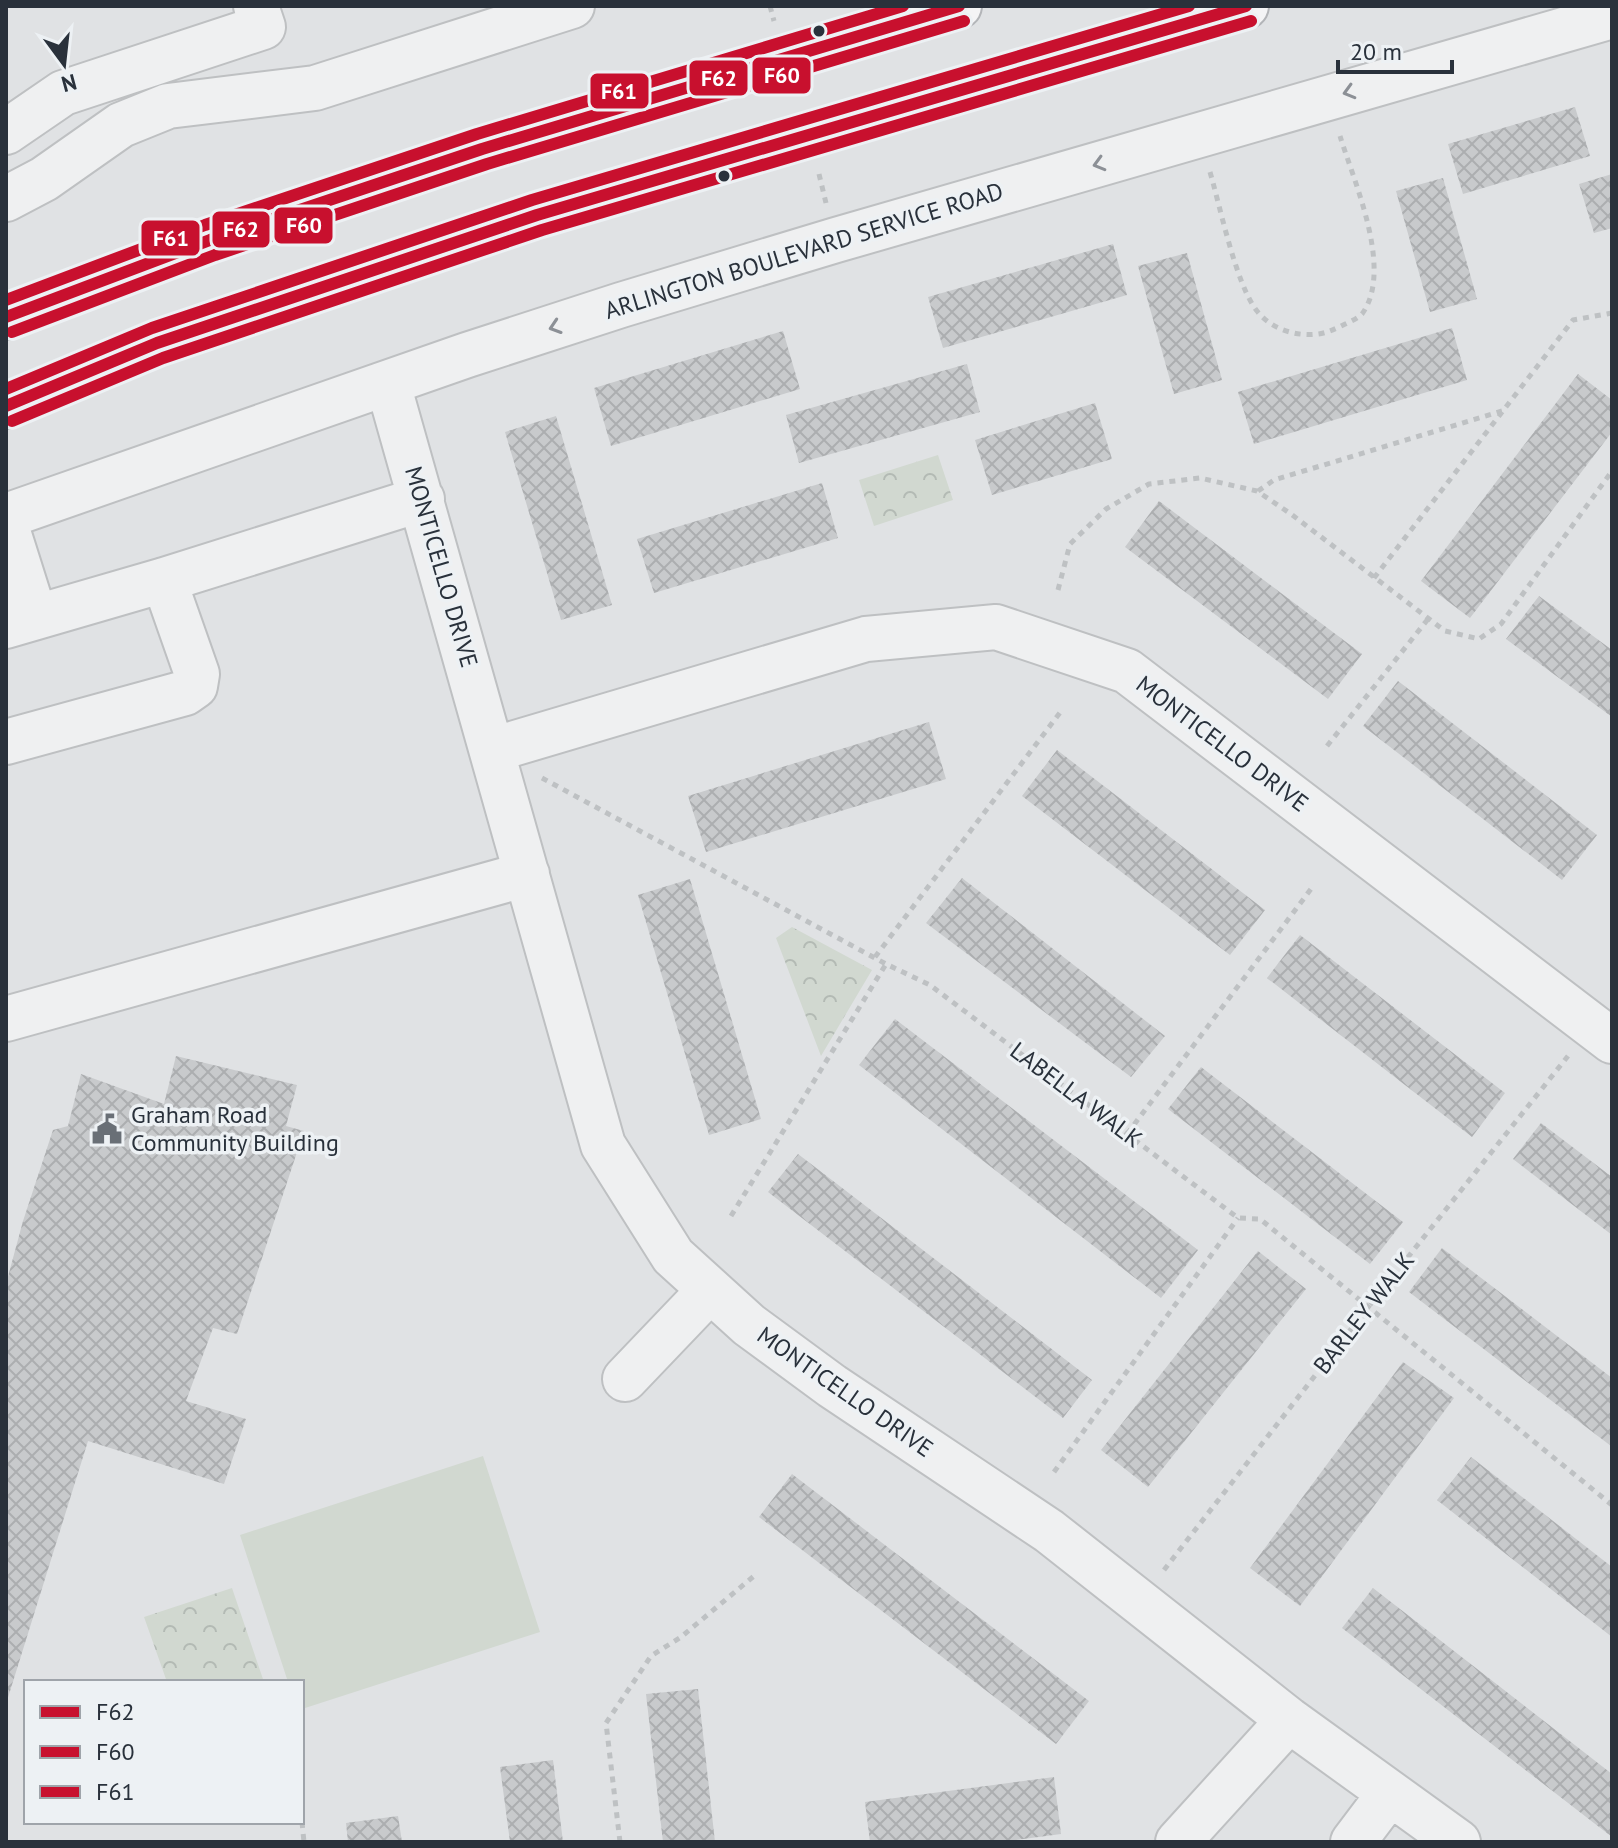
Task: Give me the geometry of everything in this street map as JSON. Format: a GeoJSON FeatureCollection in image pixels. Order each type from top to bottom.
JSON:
{"type":"FeatureCollection","features":[{"type":"Feature","properties":{"kind":"highway"},"geometry":{"type":"LineString","coordinates":[[6,317],[210,240],[482,149],[959,6]]}},
{"type":"Feature","properties":{"kind":"highway"},"geometry":{"type":"LineString","coordinates":[[6,406],[157,343],[537,215],[1246,6]]}},
{"type":"Feature","properties":{"kind":"street"},"geometry":{"type":"LineString","coordinates":[[6,199],[44,179],[121,125],[168,106],[315,88],[524,13],[572,6]]}},
{"type":"Feature","properties":{"kind":"street"},"geometry":{"type":"LineString","coordinates":[[6,132],[63,93],[269,13],[289,90]]}},
{"type":"Feature","properties":{"kind":"street","name":"ARLINGTON BOULEVARD SERVICE ROAD"},"geometry":{"type":"LineString","coordinates":[[6,516],[621,305],[1612,16]]}},
{"type":"Feature","properties":{"kind":"street","name":"MONTICELLO DRIVE"},"geometry":{"type":"LineString","coordinates":[[388,384],[603,1145],[673,1256],[749,1325],[808,1369],[1049,1531],[1289,1720],[1458,1842]]}},
{"type":"Feature","properties":{"kind":"street"},"geometry":{"type":"LineString","coordinates":[[6,525],[21,622],[422,499]]}},
{"type":"Feature","properties":{"kind":"street"},"geometry":{"type":"LineString","coordinates":[[6,742],[185,693],[195,686],[197,674],[164,580]]}},
{"type":"Feature","properties":{"kind":"street","name":"MONTICELLO DRIVE"},"geometry":{"type":"LineString","coordinates":[[492,750],[866,639],[996,627],[1127,671],[1605,1023]]}},
{"type":"Feature","properties":{"kind":"street"},"geometry":{"type":"LineString","coordinates":[[6,1019],[527,874]]}},
{"type":"Feature","properties":{"kind":"street"},"geometry":{"type":"LineString","coordinates":[[625,1379],[710,1290]]}},
{"type":"Feature","properties":{"kind":"street"},"geometry":{"type":"LineString","coordinates":[[1178,1842],[1289,1720]]}},
{"type":"Feature","properties":{"kind":"street"},"geometry":{"type":"LineString","coordinates":[[1353,1842],[1390,1793]]}},
{"type":"Feature","properties":{"kind":"path"},"geometry":{"type":"LineString","coordinates":[[1210,168],[1241,278],[1257,312],[1278,328],[1296,334],[1331,331],[1361,316],[1371,293],[1375,265],[1370,237],[1338,131]]}},
{"type":"Feature","properties":{"kind":"path"},"geometry":{"type":"LineString","coordinates":[[815,161],[827,205]]}},
{"type":"Feature","properties":{"kind":"path"},"geometry":{"type":"LineString","coordinates":[[1374,578],[1573,320],[1612,313]]}},
{"type":"Feature","properties":{"kind":"path"},"geometry":{"type":"LineString","coordinates":[[1257,491],[1274,480],[1503,410]]}},
{"type":"Feature","properties":{"kind":"path"},"geometry":{"type":"LineString","coordinates":[[1058,590],[1070,544],[1106,509],[1149,484],[1200,478],[1257,491],[1445,631],[1479,639],[1501,624],[1612,471]]}},
{"type":"Feature","properties":{"kind":"path"},"geometry":{"type":"LineString","coordinates":[[1327,746],[1428,619]]}},
{"type":"Feature","properties":{"kind":"path"},"geometry":{"type":"LineString","coordinates":[[875,957],[1062,710]]}},
{"type":"Feature","properties":{"kind":"path","name":"LABELLA WALK"},"geometry":{"type":"LineString","coordinates":[[492,750],[930,985],[1238,1218],[1260,1219],[1612,1505]]}},
{"type":"Feature","properties":{"kind":"path"},"geometry":{"type":"LineString","coordinates":[[1127,1134],[1314,885]]}},
{"type":"Feature","properties":{"kind":"path"},"geometry":{"type":"LineString","coordinates":[[731,1216],[886,964]]}},
{"type":"Feature","properties":{"kind":"path","name":"BARLEY WALK"},"geometry":{"type":"LineString","coordinates":[[1139,1603],[1369,1306],[1605,1023]]}},
{"type":"Feature","properties":{"kind":"path"},"geometry":{"type":"LineString","coordinates":[[1054,1472],[1238,1218]]}},
{"type":"Feature","properties":{"kind":"path"},"geometry":{"type":"LineString","coordinates":[[620,1842],[606,1723],[651,1656],[681,1637],[754,1576]]}},
{"type":"Feature","properties":{"kind":"green space"},"geometry":{"type":"Polygon","coordinates":[[[938,455],[953,500],[874,526],[859,480],[938,455]]]}},
{"type":"Feature","properties":{"kind":"green space"},"geometry":{"type":"Polygon","coordinates":[[[792,927],[872,970],[821,1056],[776,938],[792,927]]]}},
{"type":"Feature","properties":{"kind":"green space"},"geometry":{"type":"Polygon","coordinates":[[[483,1456],[540,1632],[304,1708],[304,1680],[287,1680],[240,1535],[483,1456]]]}},
{"type":"Feature","properties":{"kind":"green space"},"geometry":{"type":"Polygon","coordinates":[[[232,1588],[263,1680],[166,1680],[144,1617],[232,1588]]]}},
{"type":"Feature","properties":{"kind":"building"},"geometry":{"type":"Polygon","coordinates":[[[1575,107],[1590,156],[1463,194],[1448,144],[1575,107]]]}},
{"type":"Feature","properties":{"kind":"building"},"geometry":{"type":"Polygon","coordinates":[[[1612,174],[1612,228],[1594,233],[1579,184],[1612,174]]]}},
{"type":"Feature","properties":{"kind":"building"},"geometry":{"type":"Polygon","coordinates":[[[1443,178],[1477,299],[1430,312],[1396,191],[1443,178]]]}},
{"type":"Feature","properties":{"kind":"building"},"geometry":{"type":"Polygon","coordinates":[[[1113,244],[1127,295],[943,348],[928,297],[1113,244]]]}},
{"type":"Feature","properties":{"kind":"building"},"geometry":{"type":"Polygon","coordinates":[[[1187,253],[1222,380],[1174,394],[1138,266],[1187,253]]]}},
{"type":"Feature","properties":{"kind":"building"},"geometry":{"type":"Polygon","coordinates":[[[1452,328],[1467,380],[1254,444],[1238,392],[1452,328]]]}},
{"type":"Feature","properties":{"kind":"building"},"geometry":{"type":"Polygon","coordinates":[[[783,331],[800,389],[611,446],[594,388],[783,331]]]}},
{"type":"Feature","properties":{"kind":"building"},"geometry":{"type":"Polygon","coordinates":[[[967,364],[980,412],[799,463],[786,415],[967,364]]]}},
{"type":"Feature","properties":{"kind":"building"},"geometry":{"type":"Polygon","coordinates":[[[1578,374],[1612,400],[1612,432],[1470,618],[1421,581],[1578,374]]]}},
{"type":"Feature","properties":{"kind":"building"},"geometry":{"type":"Polygon","coordinates":[[[1095,403],[1112,459],[992,495],[975,440],[1095,403]]]}},
{"type":"Feature","properties":{"kind":"building"},"geometry":{"type":"Polygon","coordinates":[[[556,416],[612,605],[561,620],[505,432],[556,416]]]}},
{"type":"Feature","properties":{"kind":"building"},"geometry":{"type":"Polygon","coordinates":[[[822,483],[838,538],[654,593],[637,539],[822,483]]]}},
{"type":"Feature","properties":{"kind":"building"},"geometry":{"type":"Polygon","coordinates":[[[1159,501],[1362,654],[1328,699],[1125,547],[1159,501]]]}},
{"type":"Feature","properties":{"kind":"building"},"geometry":{"type":"Polygon","coordinates":[[[1539,596],[1612,650],[1612,717],[1506,639],[1539,596]]]}},
{"type":"Feature","properties":{"kind":"building"},"geometry":{"type":"Polygon","coordinates":[[[1398,681],[1597,835],[1562,880],[1363,726],[1398,681]]]}},
{"type":"Feature","properties":{"kind":"building"},"geometry":{"type":"Polygon","coordinates":[[[929,722],[946,779],[706,852],[688,796],[929,722]]]}},
{"type":"Feature","properties":{"kind":"building"},"geometry":{"type":"Polygon","coordinates":[[[1057,750],[1265,910],[1230,955],[1022,796],[1057,750]]]}},
{"type":"Feature","properties":{"kind":"building"},"geometry":{"type":"Polygon","coordinates":[[[962,878],[1165,1036],[1131,1077],[926,923],[962,878]]]}},
{"type":"Feature","properties":{"kind":"building"},"geometry":{"type":"Polygon","coordinates":[[[690,879],[761,1119],[709,1135],[638,895],[690,879]]]}},
{"type":"Feature","properties":{"kind":"building"},"geometry":{"type":"Polygon","coordinates":[[[1300,935],[1505,1093],[1472,1137],[1267,978],[1300,935]]]}},
{"type":"Feature","properties":{"kind":"building"},"geometry":{"type":"Polygon","coordinates":[[[895,1019],[1198,1250],[1161,1298],[859,1065],[895,1019]]]}},
{"type":"Feature","properties":{"kind":"building"},"geometry":{"type":"Polygon","coordinates":[[[176,1056],[297,1085],[286,1126],[304,1131],[237,1334],[213,1328],[186,1401],[246,1419],[224,1484],[88,1441],[6,1704],[6,1284],[53,1130],[68,1126],[81,1074],[164,1104],[176,1056]]]}},
{"type":"Feature","properties":{"kind":"building"},"geometry":{"type":"Polygon","coordinates":[[[1201,1067],[1403,1222],[1370,1264],[1168,1109],[1201,1067]]]}},
{"type":"Feature","properties":{"kind":"building"},"geometry":{"type":"Polygon","coordinates":[[[1541,1123],[1612,1177],[1612,1235],[1513,1159],[1541,1123]]]}},
{"type":"Feature","properties":{"kind":"building"},"geometry":{"type":"Polygon","coordinates":[[[798,1154],[1092,1380],[1063,1418],[768,1192],[798,1154]]]}},
{"type":"Feature","properties":{"kind":"building"},"geometry":{"type":"Polygon","coordinates":[[[1442,1248],[1612,1378],[1611,1446],[1409,1292],[1442,1248]]]}},
{"type":"Feature","properties":{"kind":"building"},"geometry":{"type":"Polygon","coordinates":[[[1258,1251],[1306,1289],[1148,1487],[1101,1450],[1258,1251]]]}},
{"type":"Feature","properties":{"kind":"building"},"geometry":{"type":"Polygon","coordinates":[[[1403,1362],[1454,1398],[1300,1606],[1250,1568],[1403,1362]]]}},
{"type":"Feature","properties":{"kind":"building"},"geometry":{"type":"Polygon","coordinates":[[[1471,1457],[1612,1567],[1612,1637],[1437,1500],[1471,1457]]]}},
{"type":"Feature","properties":{"kind":"building"},"geometry":{"type":"Polygon","coordinates":[[[792,1474],[1089,1701],[1056,1744],[759,1517],[792,1474]]]}},
{"type":"Feature","properties":{"kind":"building"},"geometry":{"type":"Polygon","coordinates":[[[1373,1588],[1612,1774],[1612,1837],[1342,1628],[1373,1588]]]}},
{"type":"Feature","properties":{"kind":"building"},"geometry":{"type":"Polygon","coordinates":[[[698,1689],[715,1842],[663,1842],[646,1694],[698,1689]]]}},
{"type":"Feature","properties":{"kind":"building"},"geometry":{"type":"Polygon","coordinates":[[[553,1760],[563,1842],[510,1842],[500,1767],[553,1760]]]}},
{"type":"Feature","properties":{"kind":"building"},"geometry":{"type":"Polygon","coordinates":[[[1054,1777],[1061,1834],[1001,1842],[870,1842],[865,1802],[1054,1777]]]}},
{"type":"Feature","properties":{"kind":"building"},"geometry":{"type":"Polygon","coordinates":[[[398,1816],[402,1842],[348,1842],[346,1823],[398,1816]]]}},
{"type":"Feature","properties":{"kind":"transit line","name":"F61"},"geometry":{"type":"LineString","coordinates":[[6,300],[205,225],[477,134],[903,6]]}},
{"type":"Feature","properties":{"kind":"transit line","name":"F62"},"geometry":{"type":"LineString","coordinates":[[6,317],[210,240],[482,149],[959,6]]}},
{"type":"Feature","properties":{"kind":"transit line","name":"F61"},"geometry":{"type":"LineString","coordinates":[[6,389],[152,328],[532,200],[1189,6]]}},
{"type":"Feature","properties":{"kind":"transit line","name":"F62"},"geometry":{"type":"LineString","coordinates":[[6,406],[157,343],[537,215],[1246,6]]}},
{"type":"Feature","properties":{"kind":"transit line","name":"F60"},"geometry":{"type":"LineString","coordinates":[[12,332],[215,255],[487,164],[964,21]]}},
{"type":"Feature","properties":{"kind":"transit line","name":"F60"},"geometry":{"type":"LineString","coordinates":[[12,421],[163,358],[542,230],[1251,21]]}},
{"type":"Feature","properties":{"kind":"place","name":"Graham Road Community Building"},"geometry":{"type":"Point","coordinates":[107,1129]}}]}
